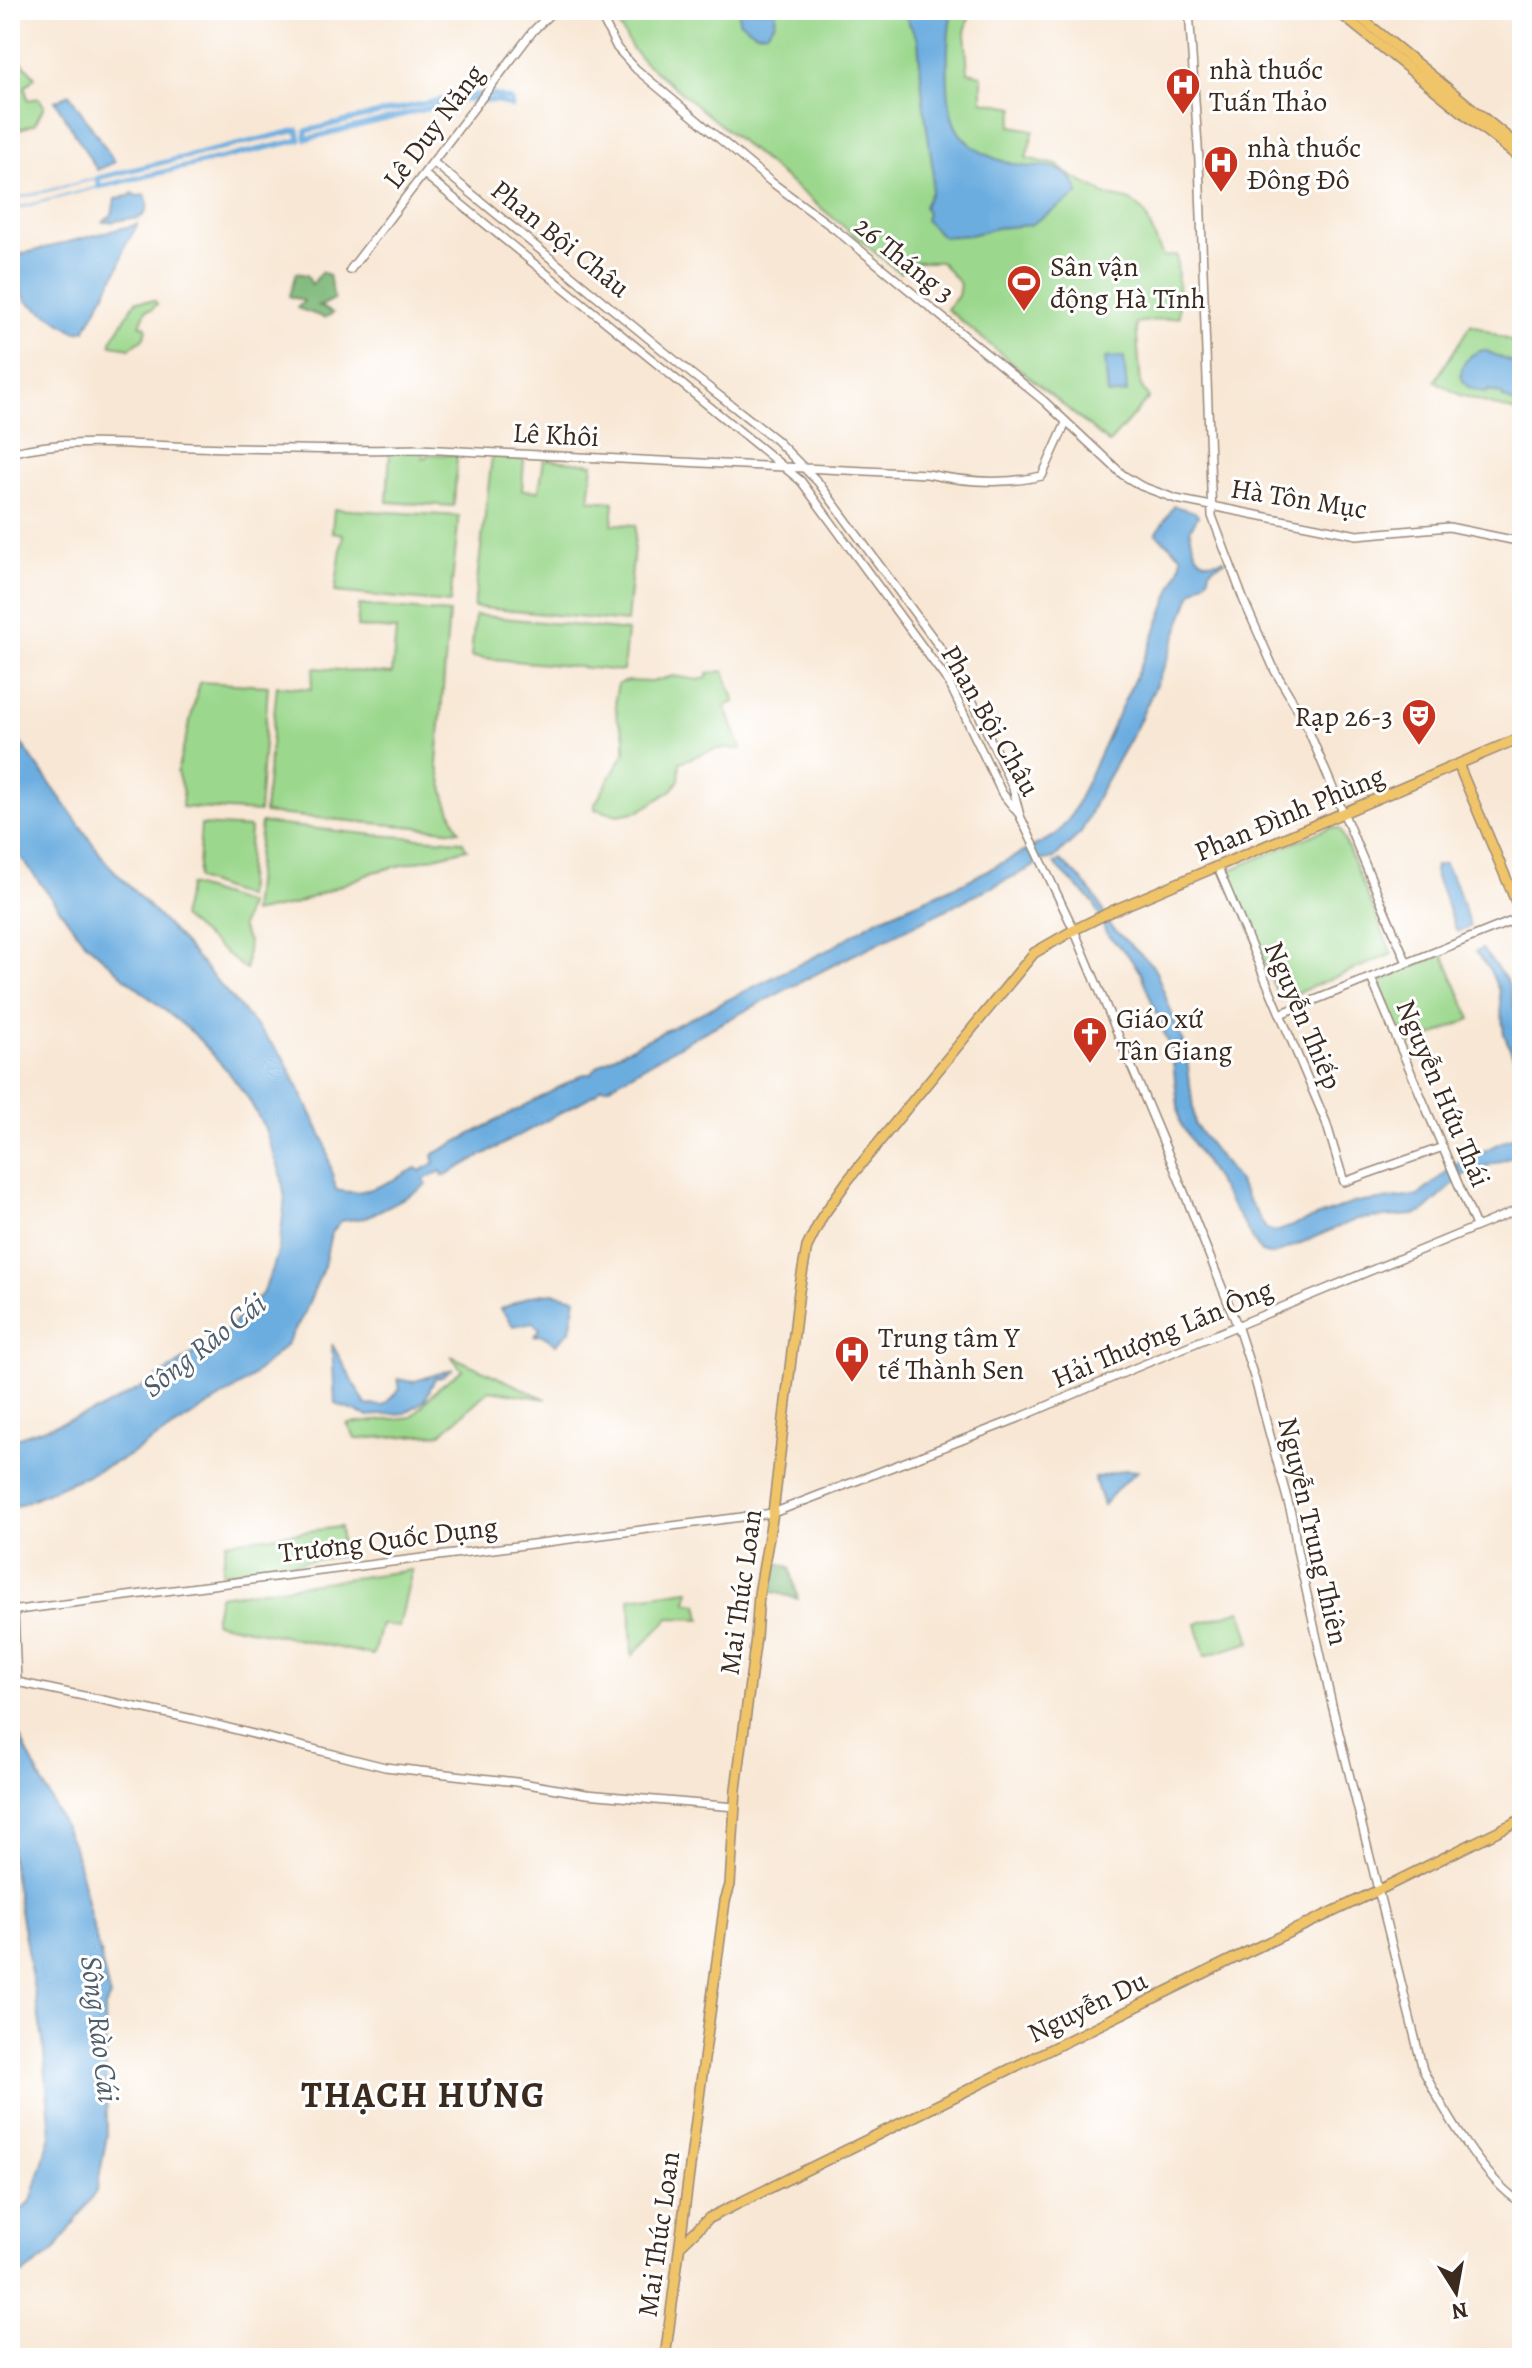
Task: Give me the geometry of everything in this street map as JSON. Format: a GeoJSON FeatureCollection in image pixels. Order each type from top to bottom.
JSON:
{"type":"FeatureCollection","features":[{"type":"Feature","properties":{"kind":"main road"},"geometry":{"type":"LineString","coordinates":[[1336,10],[1522,149]]}},
{"type":"Feature","properties":{"kind":"main road"},"geometry":{"type":"LineString","coordinates":[[1351,10],[1522,160]]}},
{"type":"Feature","properties":{"kind":"main road","name":"Phan Đình Phùng"},"geometry":{"type":"LineString","coordinates":[[1074,930],[1522,737]]}},
{"type":"Feature","properties":{"kind":"main road"},"geometry":{"type":"LineString","coordinates":[[1458,764],[1522,917]]}},
{"type":"Feature","properties":{"kind":"main road","name":"Mai Thúc Loan"},"geometry":{"type":"LineString","coordinates":[[665,2358],[725,1901],[730,1885],[735,1807],[759,1594],[773,1513],[807,1247],[822,1217],[882,1136],[1034,953],[1074,930]]}},
{"type":"Feature","properties":{"kind":"main road","name":"Nguyễn Du"},"geometry":{"type":"LineString","coordinates":[[680,2246],[709,2218],[1522,1819]]}},
{"type":"Feature","properties":{"kind":"street","name":"Lê Duy Năng"},"geometry":{"type":"LineString","coordinates":[[350,270],[533,31],[554,10]]}},
{"type":"Feature","properties":{"kind":"street","name":"26 Tháng 3"},"geometry":{"type":"LineString","coordinates":[[598,10],[617,48],[636,69],[1044,401],[1123,475],[1167,497],[1211,506]]}},
{"type":"Feature","properties":{"kind":"street"},"geometry":{"type":"LineString","coordinates":[[1189,10],[1199,161],[1212,516],[1244,601],[1275,671],[1304,720],[1407,963]]}},
{"type":"Feature","properties":{"kind":"street","name":"Phan Bội Châu"},"geometry":{"type":"LineString","coordinates":[[433,162],[680,365],[747,415],[803,467],[826,493],[961,676],[1013,788],[1020,816]]}},
{"type":"Feature","properties":{"kind":"street","name":"Phan Bội Châu"},"geometry":{"type":"LineString","coordinates":[[424,174],[801,481],[949,683],[1002,793],[1020,816]]}},
{"type":"Feature","properties":{"kind":"street","name":"Lê Khôi"},"geometry":{"type":"LineString","coordinates":[[10,453],[47,445],[98,444],[420,449],[927,474],[963,481],[1042,476],[1066,423]]}},
{"type":"Feature","properties":{"kind":"street","name":"Hà Tôn Mục"},"geometry":{"type":"LineString","coordinates":[[1211,506],[1357,535],[1449,527],[1522,542]]}},
{"type":"Feature","properties":{"kind":"street","name":"Nguyễn Trung Thiên"},"geometry":{"type":"LineString","coordinates":[[1020,816],[1074,930],[1178,1177],[1237,1325],[1259,1393],[1292,1517],[1315,1631],[1423,2070],[1439,2101],[1481,2164],[1506,2193],[1522,2203]]}},
{"type":"Feature","properties":{"kind":"street","name":"Nguyễn Thiếp"},"geometry":{"type":"LineString","coordinates":[[1218,868],[1326,1122],[1344,1182],[1443,1147]]}},
{"type":"Feature","properties":{"kind":"street"},"geometry":{"type":"LineString","coordinates":[[1280,1014],[1522,917]]}},
{"type":"Feature","properties":{"kind":"street","name":"Nguyễn Hứu Thái"},"geometry":{"type":"LineString","coordinates":[[1371,978],[1476,1226]]}},
{"type":"Feature","properties":{"kind":"street","name":"Hải Thượng Lãn Ông"},"geometry":{"type":"LineString","coordinates":[[773,1513],[1019,1418],[1522,1208]]}},
{"type":"Feature","properties":{"kind":"street","name":"Trương Quốc Dụng"},"geometry":{"type":"LineString","coordinates":[[12,1611],[773,1513]]}},
{"type":"Feature","properties":{"kind":"street"},"geometry":{"type":"LineString","coordinates":[[12,1611],[17,1682],[193,1719],[385,1767],[516,1782],[586,1794],[735,1807]]}},
{"type":"Feature","properties":{"kind":"green space"},"geometry":{"type":"Polygon","coordinates":[[[610,10],[971,10],[965,32],[968,72],[982,75],[982,101],[1015,107],[1011,126],[1034,130],[1026,158],[1057,165],[1104,195],[1137,205],[1145,214],[1163,257],[1177,255],[1179,317],[1136,323],[1141,386],[1149,398],[1109,443],[947,309],[958,296],[960,284],[941,262],[911,262],[900,273],[644,62],[610,10]]]}},
{"type":"Feature","properties":{"kind":"green space"},"geometry":{"type":"Polygon","coordinates":[[[10,48],[35,77],[25,87],[28,100],[39,98],[44,106],[35,124],[10,133],[10,48]]]}},
{"type":"Feature","properties":{"kind":"green space"},"geometry":{"type":"Polygon","coordinates":[[[321,272],[329,275],[334,299],[317,305],[333,313],[325,318],[297,308],[304,301],[289,296],[296,273],[307,275],[312,285],[321,272]]]}},
{"type":"Feature","properties":{"kind":"green space"},"geometry":{"type":"Polygon","coordinates":[[[136,301],[155,301],[157,304],[146,310],[140,325],[147,330],[143,338],[130,348],[111,345],[111,341],[136,301]]]}},
{"type":"Feature","properties":{"kind":"green space"},"geometry":{"type":"Polygon","coordinates":[[[1471,324],[1522,346],[1522,414],[1460,395],[1435,381],[1471,324]]]}},
{"type":"Feature","properties":{"kind":"green space"},"geometry":{"type":"Polygon","coordinates":[[[390,450],[423,452],[423,458],[427,454],[457,455],[454,506],[387,502],[390,450]]]}},
{"type":"Feature","properties":{"kind":"green space"},"geometry":{"type":"Polygon","coordinates":[[[492,456],[524,460],[522,490],[539,491],[544,459],[593,464],[589,500],[614,502],[612,524],[636,525],[627,622],[474,607],[492,456]]]}},
{"type":"Feature","properties":{"kind":"green space"},"geometry":{"type":"Polygon","coordinates":[[[334,509],[459,516],[450,603],[335,592],[343,534],[332,532],[334,509]]]}},
{"type":"Feature","properties":{"kind":"green space"},"geometry":{"type":"Polygon","coordinates":[[[359,605],[449,613],[437,763],[446,799],[459,831],[264,813],[277,686],[311,689],[314,668],[392,674],[396,630],[357,627],[359,605]]]}},
{"type":"Feature","properties":{"kind":"green space"},"geometry":{"type":"Polygon","coordinates":[[[475,615],[627,631],[623,671],[471,657],[475,615]]]}},
{"type":"Feature","properties":{"kind":"green space"},"geometry":{"type":"Polygon","coordinates":[[[724,671],[735,702],[725,706],[741,749],[715,749],[680,762],[679,780],[672,790],[639,811],[618,815],[595,809],[625,752],[625,736],[617,718],[615,698],[618,684],[628,681],[652,682],[673,676],[698,680],[707,678],[708,673],[724,671]]]}},
{"type":"Feature","properties":{"kind":"green space"},"geometry":{"type":"Polygon","coordinates":[[[200,682],[268,686],[259,812],[182,807],[183,792],[177,772],[200,682]]]}},
{"type":"Feature","properties":{"kind":"green space"},"geometry":{"type":"Polygon","coordinates":[[[261,823],[462,841],[467,849],[374,872],[292,905],[252,913],[261,823]]]}},
{"type":"Feature","properties":{"kind":"green space"},"geometry":{"type":"Polygon","coordinates":[[[201,825],[250,828],[246,897],[197,879],[201,825]]]}},
{"type":"Feature","properties":{"kind":"green space"},"geometry":{"type":"Polygon","coordinates":[[[1331,827],[1340,829],[1392,954],[1280,1000],[1226,872],[1331,827]]]}},
{"type":"Feature","properties":{"kind":"green space"},"geometry":{"type":"Polygon","coordinates":[[[189,885],[248,904],[241,927],[248,942],[246,970],[181,917],[189,885]]]}},
{"type":"Feature","properties":{"kind":"green space"},"geometry":{"type":"Polygon","coordinates":[[[1443,954],[1471,1019],[1406,1047],[1378,982],[1443,954]]]}},
{"type":"Feature","properties":{"kind":"green space"},"geometry":{"type":"Polygon","coordinates":[[[451,1356],[546,1399],[489,1390],[441,1434],[356,1439],[347,1424],[412,1417],[439,1387],[462,1370],[451,1356]]]}},
{"type":"Feature","properties":{"kind":"green space"},"geometry":{"type":"Polygon","coordinates":[[[340,1527],[343,1556],[222,1573],[226,1542],[340,1527]]]}},
{"type":"Feature","properties":{"kind":"green space"},"geometry":{"type":"Polygon","coordinates":[[[776,1562],[790,1567],[798,1599],[767,1590],[776,1562]]]}},
{"type":"Feature","properties":{"kind":"green space"},"geometry":{"type":"Polygon","coordinates":[[[412,1570],[399,1627],[381,1624],[373,1655],[214,1622],[219,1596],[412,1570]]]}},
{"type":"Feature","properties":{"kind":"green space"},"geometry":{"type":"Polygon","coordinates":[[[689,1590],[687,1603],[698,1604],[701,1619],[669,1618],[632,1656],[630,1598],[689,1590]]]}},
{"type":"Feature","properties":{"kind":"green space"},"geometry":{"type":"Polygon","coordinates":[[[1241,1610],[1251,1642],[1205,1656],[1196,1624],[1241,1610]]]}},
{"type":"Feature","properties":{"kind":"water"},"geometry":{"type":"Polygon","coordinates":[[[739,10],[776,10],[775,22],[767,32],[756,33],[739,21],[739,10]]]}},
{"type":"Feature","properties":{"kind":"water"},"geometry":{"type":"Polygon","coordinates":[[[902,10],[952,10],[948,87],[952,117],[962,136],[978,150],[998,160],[1059,170],[1076,185],[1079,194],[1030,225],[943,237],[925,220],[927,213],[924,206],[931,192],[933,170],[918,40],[902,10]]]}},
{"type":"Feature","properties":{"kind":"water"},"geometry":{"type":"Polygon","coordinates":[[[69,94],[115,162],[97,170],[55,101],[69,94]]]}},
{"type":"Feature","properties":{"kind":"water"},"geometry":{"type":"Polygon","coordinates":[[[132,193],[145,195],[147,206],[143,216],[103,222],[112,215],[115,199],[132,193]]]}},
{"type":"Feature","properties":{"kind":"water"},"geometry":{"type":"Polygon","coordinates":[[[138,224],[85,330],[76,332],[26,301],[10,265],[10,257],[138,224]]]}},
{"type":"Feature","properties":{"kind":"water"},"geometry":{"type":"Polygon","coordinates":[[[1484,350],[1511,362],[1522,362],[1522,407],[1502,395],[1471,388],[1463,380],[1464,364],[1484,350]]]}},
{"type":"Feature","properties":{"kind":"water"},"geometry":{"type":"Polygon","coordinates":[[[1124,357],[1127,393],[1108,395],[1105,358],[1124,357]]]}},
{"type":"Feature","properties":{"kind":"water"},"geometry":{"type":"Polygon","coordinates":[[[1174,506],[1195,512],[1198,516],[1190,530],[1198,556],[1208,562],[1225,561],[1211,568],[1208,579],[1192,592],[1165,665],[1137,726],[1099,793],[1081,833],[1054,858],[1039,861],[1033,867],[693,1038],[446,1175],[443,1176],[441,1171],[424,1179],[426,1185],[418,1191],[365,1218],[341,1221],[331,1233],[324,1266],[305,1312],[286,1345],[246,1382],[123,1459],[10,1509],[10,1440],[99,1410],[146,1385],[223,1334],[262,1294],[279,1248],[285,1199],[281,1174],[264,1127],[248,1098],[194,1034],[83,940],[10,843],[10,731],[106,862],[180,939],[284,1058],[325,1142],[336,1190],[357,1192],[388,1183],[416,1168],[420,1171],[435,1163],[434,1154],[584,1074],[591,1074],[616,1055],[830,949],[876,920],[963,883],[1056,835],[1071,816],[1151,643],[1181,564],[1181,555],[1156,534],[1174,506]]]}},
{"type":"Feature","properties":{"kind":"water"},"geometry":{"type":"Polygon","coordinates":[[[1060,860],[1082,880],[1098,901],[1110,926],[1152,965],[1186,1051],[1195,1125],[1235,1177],[1266,1229],[1276,1232],[1353,1203],[1418,1196],[1456,1164],[1522,1130],[1522,1153],[1465,1174],[1423,1212],[1357,1219],[1273,1255],[1261,1252],[1180,1123],[1172,1053],[1141,974],[1128,955],[1106,933],[1094,903],[1054,864],[1060,860]]]}},
{"type":"Feature","properties":{"kind":"water"},"geometry":{"type":"Polygon","coordinates":[[[1444,864],[1457,887],[1470,927],[1457,932],[1434,872],[1435,866],[1444,864]]]}},
{"type":"Feature","properties":{"kind":"water"},"geometry":{"type":"Polygon","coordinates":[[[1482,949],[1508,982],[1522,1036],[1522,1077],[1504,1034],[1499,991],[1490,970],[1475,952],[1482,949]]]}},
{"type":"Feature","properties":{"kind":"water"},"geometry":{"type":"Polygon","coordinates":[[[553,1293],[576,1298],[570,1331],[556,1344],[542,1335],[535,1336],[540,1329],[533,1322],[513,1326],[501,1309],[530,1296],[553,1293]]]}},
{"type":"Feature","properties":{"kind":"water"},"geometry":{"type":"Polygon","coordinates":[[[332,1344],[366,1405],[383,1406],[400,1389],[398,1379],[412,1382],[453,1369],[435,1378],[425,1400],[405,1413],[368,1416],[335,1404],[332,1344]]]}},
{"type":"Feature","properties":{"kind":"water"},"geometry":{"type":"Polygon","coordinates":[[[1125,1470],[1138,1471],[1103,1505],[1094,1478],[1125,1470]]]}},
{"type":"Feature","properties":{"kind":"water","name":"Sông Rào Cái"},"geometry":{"type":"Polygon","coordinates":[[[10,1724],[21,1739],[74,1847],[110,1997],[105,2007],[107,2135],[97,2190],[54,2252],[10,2283],[10,2221],[31,2201],[51,2135],[43,2041],[10,1853],[10,1724]]]}},
{"type":"Feature","properties":{"kind":"waterway"},"geometry":{"type":"LineString","coordinates":[[464,95],[494,95],[511,100],[512,107],[497,101],[462,100],[306,139],[306,131],[464,95]]}},
{"type":"Feature","properties":{"kind":"waterway"},"geometry":{"type":"LineString","coordinates":[[298,130],[300,140],[99,187],[98,178],[298,130]]}},
{"type":"Feature","properties":{"kind":"waterway"},"geometry":{"type":"LineString","coordinates":[[10,200],[98,178]]}},
{"type":"Feature","properties":{"kind":"waterway"},"geometry":{"type":"LineString","coordinates":[[10,210],[99,187]]}},
{"type":"Feature","properties":{"kind":"place","name":"nhà thuốc Tuấn Thảo"},"geometry":{"type":"Point","coordinates":[1183,116]}},
{"type":"Feature","properties":{"kind":"place","name":"nhà thuốc Đông Đô"},"geometry":{"type":"Point","coordinates":[1221,194]}},
{"type":"Feature","properties":{"kind":"place","name":"Sân vận động Hà Tĩnh"},"geometry":{"type":"Point","coordinates":[1024,313]}},
{"type":"Feature","properties":{"kind":"place","name":"Rạp 26-3"},"geometry":{"type":"Point","coordinates":[1419,747]}},
{"type":"Feature","properties":{"kind":"place","name":"Giáo xứ Tân Giang"},"geometry":{"type":"Point","coordinates":[1090,1065]}},
{"type":"Feature","properties":{"kind":"place","name":"Trung tâm Y tế Thành Sen"},"geometry":{"type":"Point","coordinates":[852,1384]}},
{"type":"Feature","properties":{"kind":"district","name":"THẠCH HƯNG"},"geometry":{"type":"Point","coordinates":[424,2094]}}]}
